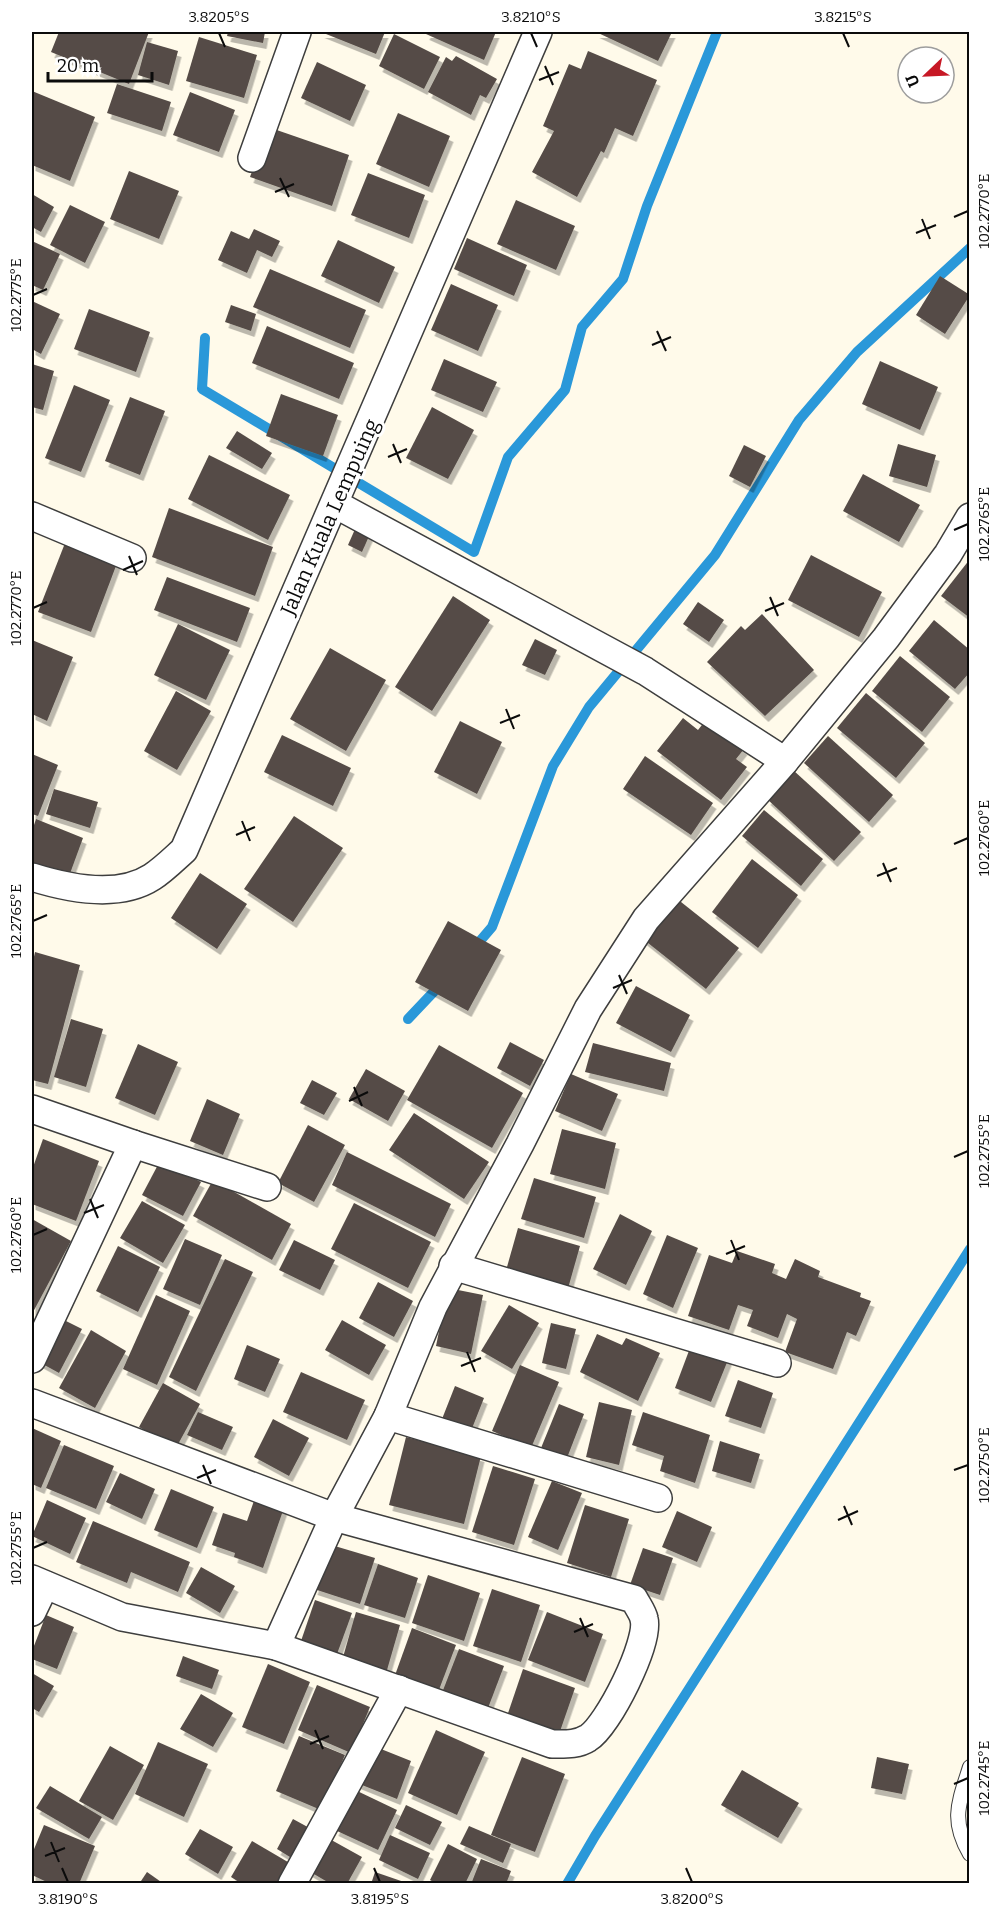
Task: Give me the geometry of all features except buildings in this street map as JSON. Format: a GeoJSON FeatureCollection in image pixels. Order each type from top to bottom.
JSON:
{"type":"FeatureCollection","features":[{"type":"Feature","properties":{"kind":"street"},"geometry":{"type":"LineString","coordinates":[[252,158],[297,32]]}},
{"type":"Feature","properties":{"kind":"street","name":"Jalan Kuala Lempuing"},"geometry":{"type":"LineString","coordinates":[[32,877],[88,889],[119,889],[151,878],[184,850],[370,426],[538,32]]}},
{"type":"Feature","properties":{"kind":"street"},"geometry":{"type":"LineString","coordinates":[[338,496],[645,672],[785,761]]}},
{"type":"Feature","properties":{"kind":"street"},"geometry":{"type":"LineString","coordinates":[[32,516],[132,558]]}},
{"type":"Feature","properties":{"kind":"street"},"geometry":{"type":"LineString","coordinates":[[276,1646],[334,1517],[388,1416],[433,1307],[453,1266],[520,1144],[588,1009],[646,919],[785,761],[886,638],[948,554],[969,517]]}},
{"type":"Feature","properties":{"kind":"street"},"geometry":{"type":"LineString","coordinates":[[32,1109],[267,1187]]}},
{"type":"Feature","properties":{"kind":"street"},"geometry":{"type":"LineString","coordinates":[[32,1359],[133,1144]]}},
{"type":"Feature","properties":{"kind":"street"},"geometry":{"type":"LineString","coordinates":[[453,1266],[777,1363]]}},
{"type":"Feature","properties":{"kind":"street"},"geometry":{"type":"LineString","coordinates":[[32,1402],[334,1517],[634,1599],[645,1620],[642,1644],[606,1720],[589,1737],[574,1744],[552,1744],[276,1646],[122,1617],[38,1582],[32,1611]]}},
{"type":"Feature","properties":{"kind":"street"},"geometry":{"type":"LineString","coordinates":[[388,1416],[658,1498]]}},
{"type":"Feature","properties":{"kind":"street"},"geometry":{"type":"LineString","coordinates":[[292,1884],[399,1689]]}},
{"type":"Feature","properties":{"kind":"lane"},"geometry":{"type":"LineString","coordinates":[[969,1767],[960,1799],[957,1830],[969,1854]]}},
{"type":"Feature","properties":{"kind":"waterway"},"geometry":{"type":"LineString","coordinates":[[205,338],[202,389],[474,552],[508,457],[565,390],[582,327],[623,279],[647,206],[717,32]]}},
{"type":"Feature","properties":{"kind":"waterway"},"geometry":{"type":"LineString","coordinates":[[474,948],[492,927],[553,766],[589,707],[715,555],[799,420],[857,352],[970,248]]}},
{"type":"Feature","properties":{"kind":"waterway"},"geometry":{"type":"LineString","coordinates":[[408,1019],[443,982]]}},
{"type":"Feature","properties":{"kind":"waterway"},"geometry":{"type":"LineString","coordinates":[[567,1884],[595,1836],[970,1249]]}}]}
